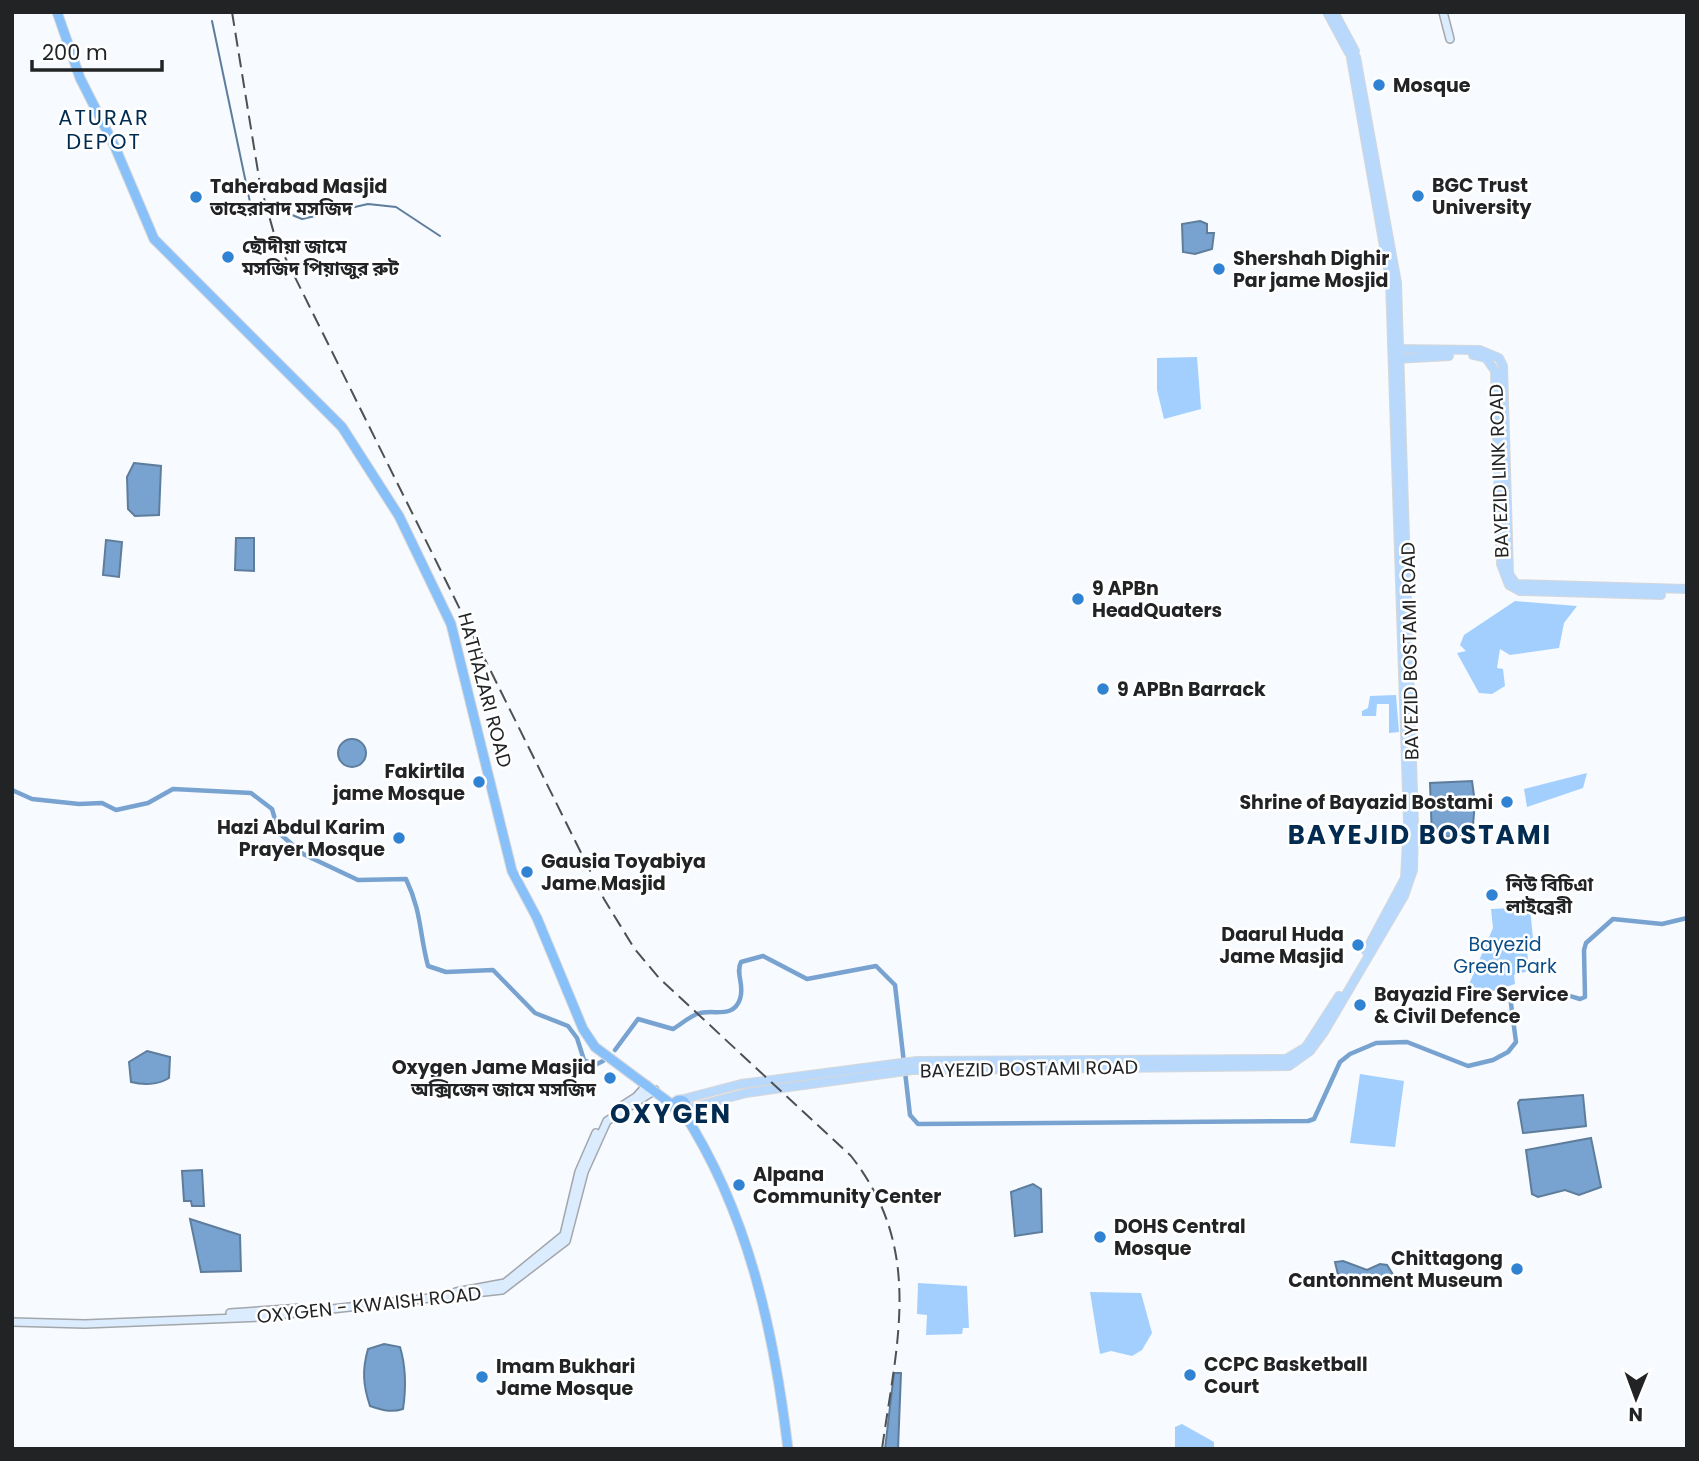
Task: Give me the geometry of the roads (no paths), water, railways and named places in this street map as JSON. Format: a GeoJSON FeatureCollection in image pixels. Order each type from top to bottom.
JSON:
{"type":"FeatureCollection","features":[{"type":"Feature","properties":{"kind":"highway","name":"HATHAZARI ROAD"},"geometry":{"type":"LineString","coordinates":[[60,12],[80,78],[115,147],[154,239],[342,427],[399,516],[451,624],[517,885],[537,918],[589,1040],[680,1107]]}},
{"type":"Feature","properties":{"kind":"highway","name":"HATHAZARI ROAD"},"geometry":{"type":"LineString","coordinates":[[60,12],[84,76],[121,147],[156,234],[211,293],[344,423],[389,491],[419,543],[456,625],[478,702],[516,874],[540,917],[594,1039],[680,1107]]}},
{"type":"Feature","properties":{"kind":"highway"},"geometry":{"type":"LineString","coordinates":[[680,1107],[733,1220],[770,1368],[782,1449]]}},
{"type":"Feature","properties":{"kind":"highway"},"geometry":{"type":"LineString","coordinates":[[680,1107],[724,1184],[746,1241],[779,1387],[788,1449]]}},
{"type":"Feature","properties":{"kind":"main road","name":"BAYEZID BOSTAMI ROAD"},"geometry":{"type":"LineString","coordinates":[[1327,12],[1353,55]]}},
{"type":"Feature","properties":{"kind":"main road","name":"BAYEZID BOSTAMI ROAD"},"geometry":{"type":"LineString","coordinates":[[680,1107],[741,1084],[913,1066],[1274,1060],[1297,1055],[1317,1032],[1399,893],[1408,856],[1394,248],[1353,55],[1334,12]]}},
{"type":"Feature","properties":{"kind":"main road"},"geometry":{"type":"LineString","coordinates":[[1443,12],[1450,38]]}},
{"type":"Feature","properties":{"kind":"main road"},"geometry":{"type":"LineString","coordinates":[[1396,354],[1480,352]]}},
{"type":"Feature","properties":{"kind":"main road","name":"BAYEZID LINK ROAD"},"geometry":{"type":"LineString","coordinates":[[1480,352],[1493,353],[1503,366],[1511,579],[1522,585],[1687,592]]}},
{"type":"Feature","properties":{"kind":"main road","name":"BAYEZID LINK ROAD"},"geometry":{"type":"LineString","coordinates":[[1480,352],[1491,363],[1497,379],[1501,564],[1509,585],[1520,591],[1687,592]]}},
{"type":"Feature","properties":{"kind":"main road","name":"OXYGEN - KWAISH ROAD"},"geometry":{"type":"LineString","coordinates":[[12,1321],[96,1324],[260,1317],[502,1290],[566,1241],[584,1172],[607,1121],[651,1088]]}},
{"type":"Feature","properties":{"kind":"waterway"},"geometry":{"type":"LineString","coordinates":[[212,21],[251,207],[275,208],[302,219],[368,204],[396,207],[440,236]]}},
{"type":"Feature","properties":{"kind":"waterway"},"geometry":{"type":"LineString","coordinates":[[12,790],[32,799],[79,804],[102,803],[116,810],[148,803],[173,789],[251,793],[272,809],[279,833],[303,854],[358,880],[406,879],[418,913],[428,966],[446,972],[493,970],[535,1013],[568,1026],[577,1038],[584,1060],[595,1065],[603,1061]]}},
{"type":"Feature","properties":{"kind":"waterway"},"geometry":{"type":"LineString","coordinates":[[615,1050],[638,1019],[673,1029],[697,1014],[732,1009],[737,1005],[741,994],[741,962],[763,956],[807,979],[876,966],[895,985],[910,1115],[918,1124],[1308,1121],[1314,1119],[1340,1062],[1350,1054],[1376,1043],[1407,1042],[1468,1066],[1493,1060],[1508,1052],[1516,1042],[1510,996],[1545,992],[1580,999],[1585,997],[1586,943],[1613,919],[1662,924],[1687,918]]}},
{"type":"Feature","properties":{"kind":"railway"},"geometry":{"type":"LineString","coordinates":[[232,12],[260,184],[275,237],[604,899],[634,948],[659,978],[851,1156],[874,1191],[889,1226],[897,1261],[900,1297],[894,1371],[882,1449]]}},
{"type":"Feature","properties":{"kind":"place","name":"Mosque"},"geometry":{"type":"Point","coordinates":[1379,85]}},
{"type":"Feature","properties":{"kind":"place","name":"BGC Trust University"},"geometry":{"type":"Point","coordinates":[1418,196]}},
{"type":"Feature","properties":{"kind":"place","name":"Taherabad Masjid তাহেরাবাদ মসজিদ"},"geometry":{"type":"Point","coordinates":[196,197]}},
{"type":"Feature","properties":{"kind":"place","name":"ছৌদীয়া জামে মসজিদ পিয়াজুর রুট"},"geometry":{"type":"Point","coordinates":[228,257]}},
{"type":"Feature","properties":{"kind":"place","name":"Shershah Dighir Par jame Mosjid"},"geometry":{"type":"Point","coordinates":[1219,269]}},
{"type":"Feature","properties":{"kind":"place","name":"9 APBn HeadQuaters"},"geometry":{"type":"Point","coordinates":[1078,599]}},
{"type":"Feature","properties":{"kind":"place","name":"9 APBn Barrack"},"geometry":{"type":"Point","coordinates":[1103,689]}},
{"type":"Feature","properties":{"kind":"place","name":"Fakirtila jame Mosque"},"geometry":{"type":"Point","coordinates":[479,782]}},
{"type":"Feature","properties":{"kind":"place","name":"Shrine of Bayazid Bostami"},"geometry":{"type":"Point","coordinates":[1507,802]}},
{"type":"Feature","properties":{"kind":"place","name":"Hazi Abdul Karim Prayer Mosque"},"geometry":{"type":"Point","coordinates":[399,838]}},
{"type":"Feature","properties":{"kind":"place","name":"Gausia Toyabiya Jame Masjid"},"geometry":{"type":"Point","coordinates":[527,872]}},
{"type":"Feature","properties":{"kind":"place","name":"নিউ বিচিএা লাইব্রেরী"},"geometry":{"type":"Point","coordinates":[1492,895]}},
{"type":"Feature","properties":{"kind":"place","name":"Daarul Huda Jame Masjid"},"geometry":{"type":"Point","coordinates":[1358,945]}},
{"type":"Feature","properties":{"kind":"place","name":"Bayazid Fire Service & Civil Defence"},"geometry":{"type":"Point","coordinates":[1360,1005]}},
{"type":"Feature","properties":{"kind":"place","name":"Oxygen Jame Masjid অক্সিজেন জামে মসজিদ"},"geometry":{"type":"Point","coordinates":[610,1078]}},
{"type":"Feature","properties":{"kind":"place","name":"Alpana Community Center"},"geometry":{"type":"Point","coordinates":[739,1185]}},
{"type":"Feature","properties":{"kind":"place","name":"DOHS Central Mosque"},"geometry":{"type":"Point","coordinates":[1100,1237]}},
{"type":"Feature","properties":{"kind":"place","name":"Chittagong Cantonment Museum"},"geometry":{"type":"Point","coordinates":[1517,1269]}},
{"type":"Feature","properties":{"kind":"place","name":"CCPC Basketball Court"},"geometry":{"type":"Point","coordinates":[1190,1375]}},
{"type":"Feature","properties":{"kind":"place","name":"Imam Bukhari Jame Mosque"},"geometry":{"type":"Point","coordinates":[482,1377]}},
{"type":"Feature","properties":{"kind":"district","name":"ATURAR DEPOT"},"geometry":{"type":"Point","coordinates":[104,129]}},
{"type":"Feature","properties":{"kind":"district","name":"BAYEJID BOSTAMI"},"geometry":{"type":"Point","coordinates":[1420,835]}},
{"type":"Feature","properties":{"kind":"district","name":"OXYGEN"},"geometry":{"type":"Point","coordinates":[671,1114]}},
{"type":"Feature","properties":{"kind":"park label","name":"Bayezid Green Park"},"geometry":{"type":"Point","coordinates":[1505,955]}}]}
